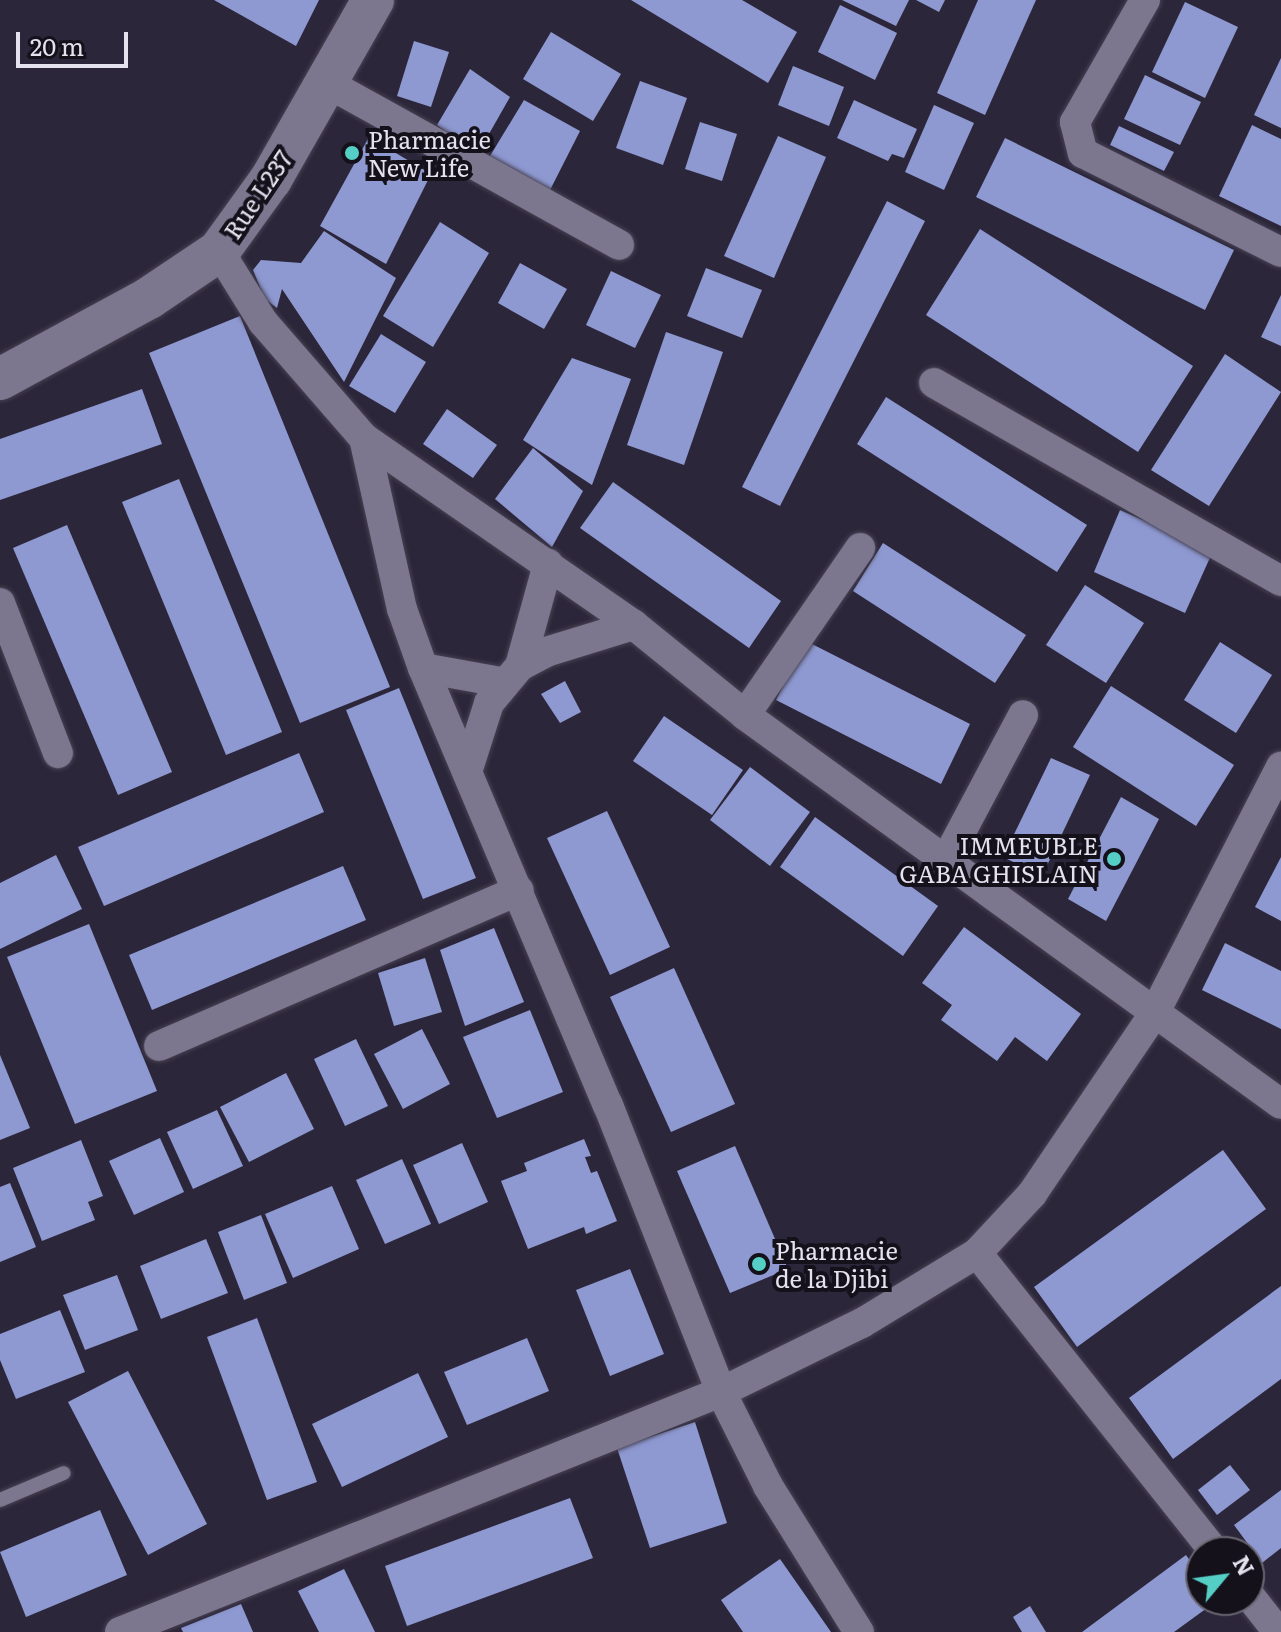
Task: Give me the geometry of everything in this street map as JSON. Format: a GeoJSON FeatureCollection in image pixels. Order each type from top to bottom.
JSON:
{"type":"FeatureCollection","features":[{"type":"Feature","properties":{"kind":"street","name":"Rue L237"},"geometry":{"type":"LineString","coordinates":[[0,379],[149,298],[219,251],[271,179],[373,0]]}},
{"type":"Feature","properties":{"kind":"street"},"geometry":{"type":"LineString","coordinates":[[1145,0],[1075,122],[1083,153],[1281,252]]}},
{"type":"Feature","properties":{"kind":"street"},"geometry":{"type":"LineString","coordinates":[[327,83],[619,245]]}},
{"type":"Feature","properties":{"kind":"street"},"geometry":{"type":"LineString","coordinates":[[219,251],[263,322],[364,438],[634,625],[745,715],[1281,1104]]}},
{"type":"Feature","properties":{"kind":"street"},"geometry":{"type":"LineString","coordinates":[[934,383],[1281,581]]}},
{"type":"Feature","properties":{"kind":"street"},"geometry":{"type":"LineString","coordinates":[[364,438],[402,609],[423,668],[519,890],[721,1392],[768,1486],[859,1632]]}},
{"type":"Feature","properties":{"kind":"street"},"geometry":{"type":"LineString","coordinates":[[745,715],[860,548]]}},
{"type":"Feature","properties":{"kind":"street"},"geometry":{"type":"LineString","coordinates":[[468,769],[489,703],[511,674],[548,564]]}},
{"type":"Feature","properties":{"kind":"street"},"geometry":{"type":"LineString","coordinates":[[0,603],[58,753]]}},
{"type":"Feature","properties":{"kind":"street"},"geometry":{"type":"LineString","coordinates":[[423,668],[511,674],[546,652],[634,625]]}},
{"type":"Feature","properties":{"kind":"street"},"geometry":{"type":"LineString","coordinates":[[946,860],[1023,715]]}},
{"type":"Feature","properties":{"kind":"street"},"geometry":{"type":"LineString","coordinates":[[120,1632],[721,1392],[862,1323],[977,1253],[1032,1194],[1155,1012],[1281,767]]}},
{"type":"Feature","properties":{"kind":"street"},"geometry":{"type":"LineString","coordinates":[[159,1046],[519,890]]}},
{"type":"Feature","properties":{"kind":"street"},"geometry":{"type":"LineString","coordinates":[[977,1253],[1202,1536]]}},
{"type":"Feature","properties":{"kind":"street"},"geometry":{"type":"LineString","coordinates":[[1265,1615],[1278,1632]]}},
{"type":"Feature","properties":{"kind":"lane"},"geometry":{"type":"LineString","coordinates":[[0,1500],[64,1473]]}},
{"type":"Feature","properties":{"kind":"building"},"geometry":{"type":"Polygon","coordinates":[[[214,0],[319,0],[296,46],[214,0]]]}},
{"type":"Feature","properties":{"kind":"building"},"geometry":{"type":"Polygon","coordinates":[[[631,0],[742,0],[797,32],[768,83],[631,0]]]}},
{"type":"Feature","properties":{"kind":"building"},"geometry":{"type":"Polygon","coordinates":[[[842,0],[909,0],[896,26],[842,0]]]}},
{"type":"Feature","properties":{"kind":"building"},"geometry":{"type":"Polygon","coordinates":[[[916,0],[945,0],[939,12],[916,0]]]}},
{"type":"Feature","properties":{"kind":"building"},"geometry":{"type":"Polygon","coordinates":[[[978,0],[1036,0],[985,115],[937,93],[978,0]]]}},
{"type":"Feature","properties":{"kind":"building"},"geometry":{"type":"Polygon","coordinates":[[[1185,2],[1238,27],[1205,98],[1152,72],[1185,2]]]}},
{"type":"Feature","properties":{"kind":"building"},"geometry":{"type":"Polygon","coordinates":[[[840,5],[897,33],[875,80],[818,52],[840,5]]]}},
{"type":"Feature","properties":{"kind":"building"},"geometry":{"type":"Polygon","coordinates":[[[551,32],[621,74],[593,121],[523,79],[551,32]]]}},
{"type":"Feature","properties":{"kind":"building"},"geometry":{"type":"Polygon","coordinates":[[[414,41],[449,52],[431,107],[397,96],[414,41]]]}},
{"type":"Feature","properties":{"kind":"building"},"geometry":{"type":"Polygon","coordinates":[[[1281,58],[1281,128],[1254,115],[1281,58]]]}},
{"type":"Feature","properties":{"kind":"building"},"geometry":{"type":"Polygon","coordinates":[[[793,66],[844,87],[829,126],[778,105],[793,66]]]}},
{"type":"Feature","properties":{"kind":"building"},"geometry":{"type":"Polygon","coordinates":[[[470,69],[510,97],[477,155],[437,125],[470,69]]]}},
{"type":"Feature","properties":{"kind":"building"},"geometry":{"type":"Polygon","coordinates":[[[1145,75],[1201,102],[1180,145],[1124,119],[1145,75]]]}},
{"type":"Feature","properties":{"kind":"building"},"geometry":{"type":"Polygon","coordinates":[[[640,81],[687,98],[663,165],[616,148],[640,81]]]}},
{"type":"Feature","properties":{"kind":"building"},"geometry":{"type":"Polygon","coordinates":[[[524,100],[580,131],[547,196],[487,161],[524,100]]]}},
{"type":"Feature","properties":{"kind":"building"},"geometry":{"type":"Polygon","coordinates":[[[854,100],[917,129],[904,158],[892,154],[888,161],[837,138],[854,100]]]}},
{"type":"Feature","properties":{"kind":"building"},"geometry":{"type":"Polygon","coordinates":[[[934,105],[974,123],[944,190],[905,172],[934,105]]]}},
{"type":"Feature","properties":{"kind":"building"},"geometry":{"type":"Polygon","coordinates":[[[700,122],[737,134],[722,181],[685,169],[700,122]]]}},
{"type":"Feature","properties":{"kind":"building"},"geometry":{"type":"Polygon","coordinates":[[[1252,125],[1281,139],[1281,226],[1219,196],[1252,125]]]}},
{"type":"Feature","properties":{"kind":"building"},"geometry":{"type":"Polygon","coordinates":[[[1119,126],[1174,152],[1164,171],[1110,145],[1119,126]]]}},
{"type":"Feature","properties":{"kind":"building"},"geometry":{"type":"Polygon","coordinates":[[[778,136],[826,157],[774,278],[724,256],[778,136]]]}},
{"type":"Feature","properties":{"kind":"building"},"geometry":{"type":"Polygon","coordinates":[[[369,137],[431,174],[386,264],[320,226],[369,137]]]}},
{"type":"Feature","properties":{"kind":"building"},"geometry":{"type":"Polygon","coordinates":[[[1005,138],[1234,250],[1205,310],[976,197],[1005,138]]]}},
{"type":"Feature","properties":{"kind":"building"},"geometry":{"type":"Polygon","coordinates":[[[887,201],[925,221],[780,506],[742,487],[887,201]]]}},
{"type":"Feature","properties":{"kind":"building"},"geometry":{"type":"Polygon","coordinates":[[[440,222],[489,253],[433,347],[383,316],[440,222]]]}},
{"type":"Feature","properties":{"kind":"building"},"geometry":{"type":"Polygon","coordinates":[[[980,229],[1193,366],[1138,452],[926,315],[980,229]]]}},
{"type":"Feature","properties":{"kind":"building"},"geometry":{"type":"Polygon","coordinates":[[[324,231],[396,278],[344,382],[282,289],[277,308],[265,299],[253,270],[261,260],[301,263],[324,231]]]}},
{"type":"Feature","properties":{"kind":"building"},"geometry":{"type":"Polygon","coordinates":[[[520,263],[567,289],[544,329],[498,303],[520,263]]]}},
{"type":"Feature","properties":{"kind":"building"},"geometry":{"type":"Polygon","coordinates":[[[706,268],[762,290],[742,338],[687,316],[706,268]]]}},
{"type":"Feature","properties":{"kind":"building"},"geometry":{"type":"Polygon","coordinates":[[[611,271],[661,295],[635,348],[586,325],[611,271]]]}},
{"type":"Feature","properties":{"kind":"building"},"geometry":{"type":"Polygon","coordinates":[[[1281,295],[1281,346],[1261,337],[1281,295]]]}},
{"type":"Feature","properties":{"kind":"building"},"geometry":{"type":"Polygon","coordinates":[[[240,316],[390,687],[300,723],[149,353],[240,316]]]}},
{"type":"Feature","properties":{"kind":"building"},"geometry":{"type":"Polygon","coordinates":[[[666,332],[723,352],[684,465],[627,445],[666,332]]]}},
{"type":"Feature","properties":{"kind":"building"},"geometry":{"type":"Polygon","coordinates":[[[381,334],[426,362],[395,413],[349,386],[381,334]]]}},
{"type":"Feature","properties":{"kind":"building"},"geometry":{"type":"Polygon","coordinates":[[[1225,354],[1281,392],[1209,506],[1151,470],[1225,354]]]}},
{"type":"Feature","properties":{"kind":"building"},"geometry":{"type":"Polygon","coordinates":[[[572,358],[631,379],[592,485],[523,440],[572,358]]]}},
{"type":"Feature","properties":{"kind":"building"},"geometry":{"type":"Polygon","coordinates":[[[142,389],[162,444],[0,500],[0,439],[142,389]]]}},
{"type":"Feature","properties":{"kind":"building"},"geometry":{"type":"Polygon","coordinates":[[[886,397],[1087,525],[1057,572],[857,444],[886,397]]]}},
{"type":"Feature","properties":{"kind":"building"},"geometry":{"type":"Polygon","coordinates":[[[447,409],[497,445],[473,478],[423,444],[447,409]]]}},
{"type":"Feature","properties":{"kind":"building"},"geometry":{"type":"Polygon","coordinates":[[[533,448],[583,491],[552,547],[495,499],[533,448]]]}},
{"type":"Feature","properties":{"kind":"building"},"geometry":{"type":"Polygon","coordinates":[[[179,479],[282,732],[226,755],[122,502],[179,479]]]}},
{"type":"Feature","properties":{"kind":"building"},"geometry":{"type":"Polygon","coordinates":[[[613,482],[781,601],[749,648],[580,528],[613,482]]]}},
{"type":"Feature","properties":{"kind":"building"},"geometry":{"type":"Polygon","coordinates":[[[1120,510],[1213,551],[1185,613],[1094,572],[1120,510]]]}},
{"type":"Feature","properties":{"kind":"building"},"geometry":{"type":"Polygon","coordinates":[[[67,525],[172,772],[118,795],[13,548],[67,525]]]}},
{"type":"Feature","properties":{"kind":"building"},"geometry":{"type":"Polygon","coordinates":[[[883,543],[1026,635],[995,683],[853,591],[883,543]]]}},
{"type":"Feature","properties":{"kind":"building"},"geometry":{"type":"Polygon","coordinates":[[[1085,585],[1144,623],[1106,683],[1046,645],[1085,585]]]}},
{"type":"Feature","properties":{"kind":"building"},"geometry":{"type":"Polygon","coordinates":[[[806,641],[970,724],[941,784],[776,700],[806,641]]]}},
{"type":"Feature","properties":{"kind":"building"},"geometry":{"type":"Polygon","coordinates":[[[1220,642],[1272,675],[1236,733],[1184,700],[1220,642]]]}},
{"type":"Feature","properties":{"kind":"building"},"geometry":{"type":"Polygon","coordinates":[[[565,681],[581,712],[560,723],[541,694],[565,681]]]}},
{"type":"Feature","properties":{"kind":"building"},"geometry":{"type":"Polygon","coordinates":[[[1111,686],[1234,765],[1196,826],[1073,747],[1111,686]]]}},
{"type":"Feature","properties":{"kind":"building"},"geometry":{"type":"Polygon","coordinates":[[[399,688],[476,878],[423,899],[346,710],[399,688]]]}},
{"type":"Feature","properties":{"kind":"building"},"geometry":{"type":"Polygon","coordinates":[[[664,716],[743,770],[712,815],[633,761],[664,716]]]}},
{"type":"Feature","properties":{"kind":"building"},"geometry":{"type":"Polygon","coordinates":[[[299,753],[324,812],[104,906],[78,847],[299,753]]]}},
{"type":"Feature","properties":{"kind":"building"},"geometry":{"type":"Polygon","coordinates":[[[1051,758],[1090,775],[1042,876],[1003,857],[1051,758]]]}},
{"type":"Feature","properties":{"kind":"building"},"geometry":{"type":"Polygon","coordinates":[[[750,767],[810,812],[770,866],[710,820],[750,767]]]}},
{"type":"Feature","properties":{"kind":"building","name":"IMMEUBLE GABA GHISLAIN"},"geometry":{"type":"Polygon","coordinates":[[[1121,797],[1159,819],[1106,921],[1068,899],[1121,797]]]}},
{"type":"Feature","properties":{"kind":"building"},"geometry":{"type":"Polygon","coordinates":[[[607,811],[670,947],[610,975],[547,838],[607,811]]]}},
{"type":"Feature","properties":{"kind":"building"},"geometry":{"type":"Polygon","coordinates":[[[815,817],[938,906],[903,956],[780,867],[815,817]]]}},
{"type":"Feature","properties":{"kind":"building"},"geometry":{"type":"Polygon","coordinates":[[[56,855],[82,909],[0,949],[0,883],[56,855]]]}},
{"type":"Feature","properties":{"kind":"building"},"geometry":{"type":"Polygon","coordinates":[[[1281,857],[1281,921],[1255,907],[1281,857]]]}},
{"type":"Feature","properties":{"kind":"building"},"geometry":{"type":"Polygon","coordinates":[[[343,866],[366,920],[152,1010],[129,955],[343,866]]]}},
{"type":"Feature","properties":{"kind":"building"},"geometry":{"type":"Polygon","coordinates":[[[89,924],[157,1091],[75,1124],[7,957],[89,924]]]}},
{"type":"Feature","properties":{"kind":"building"},"geometry":{"type":"Polygon","coordinates":[[[964,927],[1081,1014],[1047,1061],[1015,1037],[997,1061],[941,1020],[952,1005],[922,983],[964,927]]]}},
{"type":"Feature","properties":{"kind":"building"},"geometry":{"type":"Polygon","coordinates":[[[494,928],[524,1002],[465,1026],[440,950],[494,928]]]}},
{"type":"Feature","properties":{"kind":"building"},"geometry":{"type":"Polygon","coordinates":[[[1225,943],[1281,971],[1281,1029],[1202,990],[1225,943]]]}},
{"type":"Feature","properties":{"kind":"building"},"geometry":{"type":"Polygon","coordinates":[[[425,958],[442,1012],[394,1026],[378,973],[425,958]]]}},
{"type":"Feature","properties":{"kind":"building"},"geometry":{"type":"Polygon","coordinates":[[[674,968],[735,1104],[671,1132],[610,997],[674,968]]]}},
{"type":"Feature","properties":{"kind":"building"},"geometry":{"type":"Polygon","coordinates":[[[530,1010],[563,1092],[497,1118],[463,1037],[530,1010]]]}},
{"type":"Feature","properties":{"kind":"building"},"geometry":{"type":"Polygon","coordinates":[[[422,1029],[450,1084],[403,1109],[374,1054],[422,1029]]]}},
{"type":"Feature","properties":{"kind":"building"},"geometry":{"type":"Polygon","coordinates":[[[356,1039],[388,1106],[345,1126],[314,1059],[356,1039]]]}},
{"type":"Feature","properties":{"kind":"building"},"geometry":{"type":"Polygon","coordinates":[[[0,1055],[30,1128],[0,1140],[0,1055]]]}},
{"type":"Feature","properties":{"kind":"building"},"geometry":{"type":"Polygon","coordinates":[[[286,1073],[314,1129],[249,1162],[220,1107],[286,1073]]]}},
{"type":"Feature","properties":{"kind":"building"},"geometry":{"type":"Polygon","coordinates":[[[217,1110],[243,1166],[193,1189],[167,1132],[217,1110]]]}},
{"type":"Feature","properties":{"kind":"building"},"geometry":{"type":"Polygon","coordinates":[[[160,1138],[184,1192],[134,1215],[109,1161],[160,1138]]]}},
{"type":"Feature","properties":{"kind":"building"},"geometry":{"type":"Polygon","coordinates":[[[584,1139],[591,1156],[585,1157],[591,1173],[597,1171],[617,1221],[586,1234],[584,1227],[528,1249],[501,1181],[527,1171],[524,1163],[584,1139]]]}},
{"type":"Feature","properties":{"kind":"building"},"geometry":{"type":"Polygon","coordinates":[[[81,1140],[103,1196],[88,1202],[95,1220],[42,1241],[13,1168],[81,1140]]]}},
{"type":"Feature","properties":{"kind":"building"},"geometry":{"type":"Polygon","coordinates":[[[462,1143],[488,1202],[439,1224],[413,1165],[462,1143]]]}},
{"type":"Feature","properties":{"kind":"building"},"geometry":{"type":"Polygon","coordinates":[[[735,1146],[788,1269],[730,1293],[677,1171],[735,1146]]]}},
{"type":"Feature","properties":{"kind":"building"},"geometry":{"type":"Polygon","coordinates":[[[1223,1150],[1266,1209],[1077,1347],[1034,1287],[1223,1150]]]}},
{"type":"Feature","properties":{"kind":"building"},"geometry":{"type":"Polygon","coordinates":[[[402,1159],[431,1224],[385,1244],[356,1180],[402,1159]]]}},
{"type":"Feature","properties":{"kind":"building"},"geometry":{"type":"Polygon","coordinates":[[[10,1183],[36,1247],[0,1262],[0,1187],[10,1183]]]}},
{"type":"Feature","properties":{"kind":"building"},"geometry":{"type":"Polygon","coordinates":[[[332,1186],[359,1249],[293,1278],[265,1214],[332,1186]]]}},
{"type":"Feature","properties":{"kind":"building"},"geometry":{"type":"Polygon","coordinates":[[[261,1215],[287,1283],[244,1300],[218,1232],[261,1215]]]}},
{"type":"Feature","properties":{"kind":"building"},"geometry":{"type":"Polygon","coordinates":[[[206,1239],[228,1293],[161,1319],[140,1266],[206,1239]]]}},
{"type":"Feature","properties":{"kind":"building"},"geometry":{"type":"Polygon","coordinates":[[[630,1269],[664,1354],[610,1376],[576,1290],[630,1269]]]}},
{"type":"Feature","properties":{"kind":"building"},"geometry":{"type":"Polygon","coordinates":[[[117,1275],[138,1330],[85,1350],[63,1295],[117,1275]]]}},
{"type":"Feature","properties":{"kind":"building"},"geometry":{"type":"Polygon","coordinates":[[[1281,1286],[1281,1379],[1173,1459],[1129,1398],[1281,1286]]]}},
{"type":"Feature","properties":{"kind":"building"},"geometry":{"type":"Polygon","coordinates":[[[60,1310],[85,1372],[16,1399],[0,1360],[0,1334],[60,1310]]]}},
{"type":"Feature","properties":{"kind":"building"},"geometry":{"type":"Polygon","coordinates":[[[257,1318],[317,1482],[267,1500],[207,1337],[257,1318]]]}},
{"type":"Feature","properties":{"kind":"building"},"geometry":{"type":"Polygon","coordinates":[[[527,1338],[549,1391],[467,1425],[444,1372],[527,1338]]]}},
{"type":"Feature","properties":{"kind":"building"},"geometry":{"type":"Polygon","coordinates":[[[128,1371],[207,1524],[148,1555],[68,1402],[128,1371]]]}},
{"type":"Feature","properties":{"kind":"building"},"geometry":{"type":"Polygon","coordinates":[[[418,1373],[448,1437],[342,1487],[312,1424],[418,1373]]]}},
{"type":"Feature","properties":{"kind":"building"},"geometry":{"type":"Polygon","coordinates":[[[695,1422],[727,1523],[650,1548],[617,1448],[695,1422]]]}},
{"type":"Feature","properties":{"kind":"building"},"geometry":{"type":"Polygon","coordinates":[[[1230,1465],[1250,1490],[1217,1515],[1198,1490],[1230,1465]]]}},
{"type":"Feature","properties":{"kind":"building"},"geometry":{"type":"Polygon","coordinates":[[[1281,1490],[1281,1548],[1265,1561],[1265,1536],[1242,1536],[1234,1525],[1281,1490]]]}},
{"type":"Feature","properties":{"kind":"building"},"geometry":{"type":"Polygon","coordinates":[[[570,1498],[593,1558],[407,1626],[385,1566],[570,1498]]]}},
{"type":"Feature","properties":{"kind":"building"},"geometry":{"type":"Polygon","coordinates":[[[100,1510],[127,1575],[26,1617],[0,1552],[100,1510]]]}},
{"type":"Feature","properties":{"kind":"building"},"geometry":{"type":"Polygon","coordinates":[[[1185,1556],[1185,1616],[1196,1616],[1174,1632],[1082,1632],[1185,1556]]]}},
{"type":"Feature","properties":{"kind":"building"},"geometry":{"type":"Polygon","coordinates":[[[780,1559],[831,1632],[743,1632],[721,1600],[780,1559]]]}},
{"type":"Feature","properties":{"kind":"building"},"geometry":{"type":"Polygon","coordinates":[[[344,1569],[375,1632],[319,1632],[298,1591],[344,1569]]]}},
{"type":"Feature","properties":{"kind":"building"},"geometry":{"type":"Polygon","coordinates":[[[241,1604],[253,1632],[183,1632],[181,1628],[241,1604]]]}},
{"type":"Feature","properties":{"kind":"building"},"geometry":{"type":"Polygon","coordinates":[[[1030,1606],[1046,1632],[1022,1632],[1013,1617],[1030,1606]]]}},
{"type":"Feature","properties":{"kind":"place","name":"Pharmacie New Life"},"geometry":{"type":"Point","coordinates":[352,153]}},
{"type":"Feature","properties":{"kind":"place","name":"IMMEUBLE GABA GHISLAIN"},"geometry":{"type":"Point","coordinates":[1114,859]}},
{"type":"Feature","properties":{"kind":"place","name":"Pharmacie de la Djibi"},"geometry":{"type":"Point","coordinates":[759,1264]}}]}
